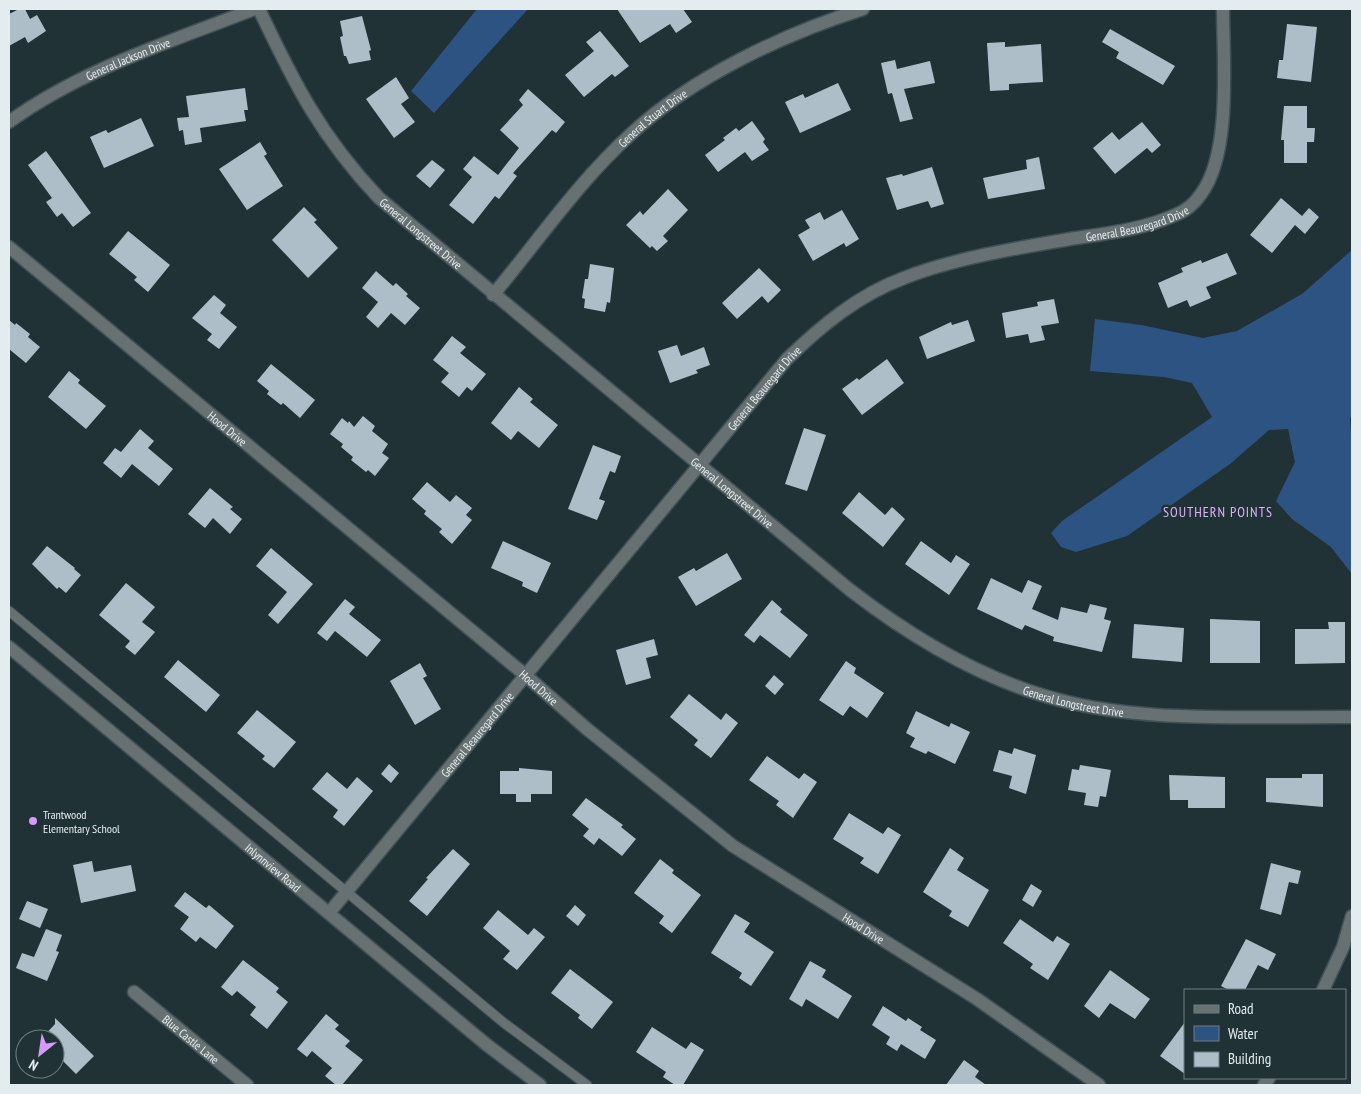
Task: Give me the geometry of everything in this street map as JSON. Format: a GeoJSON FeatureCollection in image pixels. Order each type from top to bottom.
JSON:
{"type":"FeatureCollection","features":[{"type":"Feature","properties":{"kind":"street","name":"General Jackson Drive"},"geometry":{"type":"LineString","coordinates":[[9,122],[33,104],[74,81],[254,9]]}},
{"type":"Feature","properties":{"kind":"street","name":"General Longstreet Drive"},"geometry":{"type":"LineString","coordinates":[[259,9],[303,100],[354,172],[379,198],[493,295],[700,464],[850,590],[922,642],[1035,693],[1072,703],[1110,710],[1178,715],[1352,717]]}},
{"type":"Feature","properties":{"kind":"street","name":"General Stuart Drive"},"geometry":{"type":"LineString","coordinates":[[493,295],[607,157],[632,132],[708,78],[765,46],[805,29],[863,9]]}},
{"type":"Feature","properties":{"kind":"street","name":"General Beauregard Drive"},"geometry":{"type":"LineString","coordinates":[[329,913],[524,674],[787,359],[821,328],[876,290],[927,270],[994,254],[1130,230],[1177,215],[1190,207],[1202,193],[1212,173],[1219,148],[1222,123],[1223,9]]}},
{"type":"Feature","properties":{"kind":"street","name":"Hood Drive"},"geometry":{"type":"LineString","coordinates":[[9,247],[524,674],[587,729],[733,846],[977,999],[1100,1085]]}},
{"type":"Feature","properties":{"kind":"street","name":"Inlynnview Road"},"geometry":{"type":"LineString","coordinates":[[9,647],[487,1045],[540,1085]]}},
{"type":"Feature","properties":{"kind":"street"},"geometry":{"type":"LineString","coordinates":[[1324,989],[1343,947],[1352,916]]}},
{"type":"Feature","properties":{"kind":"street","name":"Blue Castle Lane"},"geometry":{"type":"LineString","coordinates":[[134,992],[246,1085]]}},
{"type":"Feature","properties":{"kind":"lane"},"geometry":{"type":"LineString","coordinates":[[9,611],[504,1022],[587,1085]]}},
{"type":"Feature","properties":{"kind":"water"},"geometry":{"type":"Polygon","coordinates":[[[477,9],[528,9],[434,113],[411,91],[477,9]]]}},
{"type":"Feature","properties":{"kind":"water"},"geometry":{"type":"Polygon","coordinates":[[[1352,250],[1352,413],[1350,419],[1352,450],[1352,574],[1331,547],[1292,519],[1276,501],[1295,462],[1288,429],[1269,430],[1230,464],[1127,536],[1076,552],[1061,547],[1051,533],[1062,521],[1212,417],[1192,383],[1164,377],[1090,371],[1095,319],[1141,325],[1203,338],[1237,331],[1302,294],[1352,250]]]}},
{"type":"Feature","properties":{"kind":"building"},"geometry":{"type":"Polygon","coordinates":[[[19,9],[25,9],[30,19],[37,15],[46,31],[28,43],[25,37],[9,46],[9,14],[19,9]]]}},
{"type":"Feature","properties":{"kind":"building"},"geometry":{"type":"Polygon","coordinates":[[[617,9],[683,9],[692,22],[676,33],[670,24],[640,43],[617,9]]]}},
{"type":"Feature","properties":{"kind":"building"},"geometry":{"type":"Polygon","coordinates":[[[362,16],[371,50],[369,51],[371,60],[349,64],[346,56],[344,56],[340,37],[343,36],[340,21],[362,16]]]}},
{"type":"Feature","properties":{"kind":"building"},"geometry":{"type":"Polygon","coordinates":[[[1287,24],[1317,27],[1311,82],[1277,78],[1279,60],[1283,60],[1287,24]]]}},
{"type":"Feature","properties":{"kind":"building"},"geometry":{"type":"Polygon","coordinates":[[[1110,29],[1175,66],[1163,85],[1116,58],[1119,52],[1102,42],[1110,29]]]}},
{"type":"Feature","properties":{"kind":"building"},"geometry":{"type":"Polygon","coordinates":[[[600,31],[629,66],[615,77],[612,74],[584,97],[565,75],[594,51],[586,42],[600,31]]]}},
{"type":"Feature","properties":{"kind":"building"},"geometry":{"type":"Polygon","coordinates":[[[1005,42],[1005,47],[1041,44],[1043,82],[1009,84],[1009,90],[990,91],[987,43],[1005,42]]]}},
{"type":"Feature","properties":{"kind":"building"},"geometry":{"type":"Polygon","coordinates":[[[895,60],[897,69],[930,61],[935,83],[904,89],[913,119],[900,122],[892,93],[888,94],[881,63],[895,60]]]}},
{"type":"Feature","properties":{"kind":"building"},"geometry":{"type":"Polygon","coordinates":[[[396,77],[409,98],[401,104],[415,122],[394,138],[366,99],[396,77]]]}},
{"type":"Feature","properties":{"kind":"building"},"geometry":{"type":"Polygon","coordinates":[[[838,83],[851,110],[800,133],[785,102],[803,94],[805,98],[838,83]]]}},
{"type":"Feature","properties":{"kind":"building"},"geometry":{"type":"Polygon","coordinates":[[[245,88],[248,110],[244,110],[246,121],[200,128],[202,142],[185,145],[183,130],[179,131],[177,118],[189,117],[186,96],[245,88]]]}},
{"type":"Feature","properties":{"kind":"building"},"geometry":{"type":"Polygon","coordinates":[[[528,89],[565,122],[556,133],[552,130],[513,173],[517,176],[499,199],[495,196],[473,224],[449,205],[472,177],[463,169],[474,156],[498,175],[519,148],[500,130],[523,105],[519,100],[528,89]]]}},
{"type":"Feature","properties":{"kind":"building"},"geometry":{"type":"Polygon","coordinates":[[[1284,106],[1307,106],[1307,128],[1315,128],[1314,142],[1307,142],[1307,163],[1284,163],[1284,140],[1281,140],[1284,106]]]}},
{"type":"Feature","properties":{"kind":"building"},"geometry":{"type":"Polygon","coordinates":[[[141,118],[154,146],[104,168],[90,137],[106,130],[108,133],[141,118]]]}},
{"type":"Feature","properties":{"kind":"building"},"geometry":{"type":"Polygon","coordinates":[[[752,121],[765,139],[763,142],[769,150],[752,161],[745,152],[718,172],[705,155],[725,140],[723,138],[736,128],[739,131],[752,121]]]}},
{"type":"Feature","properties":{"kind":"building"},"geometry":{"type":"Polygon","coordinates":[[[1142,122],[1161,145],[1152,153],[1147,148],[1115,174],[1093,148],[1112,132],[1119,140],[1142,122]]]}},
{"type":"Feature","properties":{"kind":"building"},"geometry":{"type":"Polygon","coordinates":[[[260,142],[267,154],[264,156],[283,186],[247,210],[219,169],[260,142]]]}},
{"type":"Feature","properties":{"kind":"building"},"geometry":{"type":"Polygon","coordinates":[[[46,151],[91,213],[73,227],[62,213],[57,217],[46,202],[52,198],[28,165],[46,151]]]}},
{"type":"Feature","properties":{"kind":"building"},"geometry":{"type":"Polygon","coordinates":[[[1039,157],[1045,189],[988,199],[983,178],[1027,169],[1026,160],[1039,157]]]}},
{"type":"Feature","properties":{"kind":"building"},"geometry":{"type":"Polygon","coordinates":[[[432,160],[445,170],[430,188],[416,176],[432,160]]]}},
{"type":"Feature","properties":{"kind":"building"},"geometry":{"type":"Polygon","coordinates":[[[932,167],[944,204],[931,208],[928,201],[897,210],[886,178],[902,174],[903,176],[932,167]]]}},
{"type":"Feature","properties":{"kind":"building"},"geometry":{"type":"Polygon","coordinates":[[[668,189],[688,210],[663,236],[668,241],[657,251],[652,246],[650,248],[626,225],[640,211],[643,215],[668,189]]]}},
{"type":"Feature","properties":{"kind":"building"},"geometry":{"type":"Polygon","coordinates":[[[1281,198],[1302,216],[1309,208],[1319,217],[1305,234],[1295,225],[1272,253],[1250,235],[1281,198]]]}},
{"type":"Feature","properties":{"kind":"building"},"geometry":{"type":"Polygon","coordinates":[[[304,207],[317,220],[314,222],[338,248],[308,278],[272,240],[304,207]]]}},
{"type":"Feature","properties":{"kind":"building"},"geometry":{"type":"Polygon","coordinates":[[[842,210],[859,239],[846,247],[844,243],[813,261],[798,235],[810,228],[805,220],[820,212],[824,220],[842,210]]]}},
{"type":"Feature","properties":{"kind":"building"},"geometry":{"type":"Polygon","coordinates":[[[128,231],[170,265],[148,292],[134,280],[137,277],[109,254],[128,231]]]}},
{"type":"Feature","properties":{"kind":"building"},"geometry":{"type":"Polygon","coordinates":[[[1227,253],[1237,274],[1206,287],[1211,298],[1190,307],[1187,300],[1168,308],[1158,283],[1183,272],[1181,268],[1201,260],[1202,263],[1227,253]]]}},
{"type":"Feature","properties":{"kind":"building"},"geometry":{"type":"Polygon","coordinates":[[[590,264],[614,268],[610,303],[607,302],[605,312],[584,308],[585,299],[582,298],[590,264]]]}},
{"type":"Feature","properties":{"kind":"building"},"geometry":{"type":"Polygon","coordinates":[[[759,268],[781,290],[768,303],[762,296],[737,319],[722,303],[759,268]]]}},
{"type":"Feature","properties":{"kind":"building"},"geometry":{"type":"Polygon","coordinates":[[[376,271],[393,286],[396,283],[408,294],[406,296],[420,308],[405,325],[391,313],[378,328],[366,317],[378,302],[362,288],[376,271]]]}},
{"type":"Feature","properties":{"kind":"building"},"geometry":{"type":"Polygon","coordinates":[[[214,295],[226,305],[220,313],[237,327],[219,349],[207,340],[212,334],[192,318],[214,295]]]}},
{"type":"Feature","properties":{"kind":"building"},"geometry":{"type":"Polygon","coordinates":[[[1054,299],[1059,323],[1041,326],[1045,340],[1030,343],[1028,334],[1006,338],[1002,313],[1038,306],[1037,302],[1054,299]]]}},
{"type":"Feature","properties":{"kind":"building"},"geometry":{"type":"Polygon","coordinates":[[[9,320],[30,334],[28,337],[40,347],[26,363],[9,349],[9,320]]]}},
{"type":"Feature","properties":{"kind":"building"},"geometry":{"type":"Polygon","coordinates":[[[968,320],[975,341],[927,359],[919,337],[951,322],[952,325],[968,320]]]}},
{"type":"Feature","properties":{"kind":"building"},"geometry":{"type":"Polygon","coordinates":[[[452,336],[466,347],[460,353],[486,374],[472,391],[467,387],[459,397],[441,382],[449,373],[433,360],[452,336]]]}},
{"type":"Feature","properties":{"kind":"building"},"geometry":{"type":"Polygon","coordinates":[[[677,345],[681,356],[704,347],[710,365],[696,370],[698,373],[670,383],[658,351],[677,345]]]}},
{"type":"Feature","properties":{"kind":"building"},"geometry":{"type":"Polygon","coordinates":[[[887,359],[904,383],[862,415],[842,389],[857,378],[859,380],[887,359]]]}},
{"type":"Feature","properties":{"kind":"building"},"geometry":{"type":"Polygon","coordinates":[[[271,364],[315,400],[300,418],[283,403],[281,405],[267,394],[269,391],[257,381],[271,364]]]}},
{"type":"Feature","properties":{"kind":"building"},"geometry":{"type":"Polygon","coordinates":[[[69,371],[80,380],[78,383],[106,406],[86,429],[48,397],[69,371]]]}},
{"type":"Feature","properties":{"kind":"building"},"geometry":{"type":"Polygon","coordinates":[[[519,387],[533,399],[530,402],[558,425],[539,448],[518,431],[511,440],[491,423],[519,387]]]}},
{"type":"Feature","properties":{"kind":"building"},"geometry":{"type":"Polygon","coordinates":[[[363,416],[375,426],[372,431],[388,444],[382,453],[389,458],[375,476],[368,470],[366,472],[351,460],[353,457],[341,447],[343,444],[330,434],[342,418],[348,423],[349,421],[354,427],[363,416]]]}},
{"type":"Feature","properties":{"kind":"building"},"geometry":{"type":"Polygon","coordinates":[[[804,428],[826,435],[807,491],[785,484],[804,428]]]}},
{"type":"Feature","properties":{"kind":"building"},"geometry":{"type":"Polygon","coordinates":[[[140,429],[154,441],[148,448],[173,469],[159,486],[132,464],[121,478],[103,463],[115,448],[121,452],[140,429]]]}},
{"type":"Feature","properties":{"kind":"building"},"geometry":{"type":"Polygon","coordinates":[[[593,445],[621,456],[615,473],[610,471],[599,499],[605,501],[597,520],[568,509],[593,445]]]}},
{"type":"Feature","properties":{"kind":"building"},"geometry":{"type":"Polygon","coordinates":[[[427,482],[450,502],[456,495],[472,508],[466,515],[472,520],[452,544],[439,532],[442,529],[424,514],[426,511],[412,499],[427,482]]]}},
{"type":"Feature","properties":{"kind":"building"},"geometry":{"type":"Polygon","coordinates":[[[210,488],[233,507],[230,509],[242,519],[230,534],[213,518],[205,528],[188,514],[210,488]]]}},
{"type":"Feature","properties":{"kind":"building"},"geometry":{"type":"Polygon","coordinates":[[[859,492],[885,515],[892,507],[905,519],[883,547],[842,513],[859,492]]]}},
{"type":"Feature","properties":{"kind":"building"},"geometry":{"type":"Polygon","coordinates":[[[503,541],[551,563],[537,593],[522,586],[523,582],[491,568],[503,541]]]}},
{"type":"Feature","properties":{"kind":"building"},"geometry":{"type":"Polygon","coordinates":[[[921,541],[951,563],[956,555],[970,564],[949,595],[905,564],[921,541]]]}},
{"type":"Feature","properties":{"kind":"building"},"geometry":{"type":"Polygon","coordinates":[[[47,546],[81,575],[66,593],[59,587],[57,589],[32,564],[47,546]]]}},
{"type":"Feature","properties":{"kind":"building"},"geometry":{"type":"Polygon","coordinates":[[[271,548],[313,584],[278,624],[268,615],[287,592],[256,566],[271,548]]]}},
{"type":"Feature","properties":{"kind":"building"},"geometry":{"type":"Polygon","coordinates":[[[727,553],[742,579],[696,606],[678,577],[694,568],[696,571],[727,553]]]}},
{"type":"Feature","properties":{"kind":"building"},"geometry":{"type":"Polygon","coordinates":[[[991,578],[1022,593],[1028,580],[1042,586],[1032,609],[1058,620],[1061,607],[1087,613],[1090,604],[1107,608],[1104,619],[1111,621],[1102,652],[1053,641],[1054,637],[1025,625],[1022,630],[977,609],[991,578]]]}},
{"type":"Feature","properties":{"kind":"building"},"geometry":{"type":"Polygon","coordinates":[[[126,583],[155,607],[142,622],[155,632],[135,655],[125,647],[130,641],[99,615],[126,583]]]}},
{"type":"Feature","properties":{"kind":"building"},"geometry":{"type":"Polygon","coordinates":[[[345,599],[355,607],[349,614],[381,640],[367,657],[335,631],[327,641],[317,633],[345,599]]]}},
{"type":"Feature","properties":{"kind":"building"},"geometry":{"type":"Polygon","coordinates":[[[772,600],[782,609],[780,612],[808,635],[790,658],[760,635],[754,643],[744,635],[772,600]]]}},
{"type":"Feature","properties":{"kind":"building"},"geometry":{"type":"Polygon","coordinates":[[[1210,619],[1260,621],[1260,663],[1210,663],[1210,619]]]}},
{"type":"Feature","properties":{"kind":"building"},"geometry":{"type":"Polygon","coordinates":[[[1328,622],[1345,622],[1345,663],[1295,664],[1295,629],[1329,629],[1328,622]]]}},
{"type":"Feature","properties":{"kind":"building"},"geometry":{"type":"Polygon","coordinates":[[[1134,624],[1184,628],[1182,662],[1132,658],[1134,624]]]}},
{"type":"Feature","properties":{"kind":"building"},"geometry":{"type":"Polygon","coordinates":[[[654,639],[658,655],[646,658],[651,678],[626,685],[616,650],[654,639]]]}},
{"type":"Feature","properties":{"kind":"building"},"geometry":{"type":"Polygon","coordinates":[[[178,660],[220,695],[206,712],[164,677],[178,660]]]}},
{"type":"Feature","properties":{"kind":"building"},"geometry":{"type":"Polygon","coordinates":[[[846,661],[856,668],[854,673],[884,693],[867,718],[850,706],[843,716],[819,700],[846,661]]]}},
{"type":"Feature","properties":{"kind":"building"},"geometry":{"type":"Polygon","coordinates":[[[420,663],[427,676],[423,678],[441,709],[415,725],[390,681],[420,663]]]}},
{"type":"Feature","properties":{"kind":"building"},"geometry":{"type":"Polygon","coordinates":[[[774,675],[784,684],[775,695],[765,686],[774,675]]]}},
{"type":"Feature","properties":{"kind":"building"},"geometry":{"type":"Polygon","coordinates":[[[689,694],[721,720],[726,713],[738,723],[711,758],[694,745],[698,740],[670,717],[689,694]]]}},
{"type":"Feature","properties":{"kind":"building"},"geometry":{"type":"Polygon","coordinates":[[[257,710],[296,742],[274,768],[262,759],[265,756],[237,733],[257,710]]]}},
{"type":"Feature","properties":{"kind":"building"},"geometry":{"type":"Polygon","coordinates":[[[916,711],[949,727],[951,723],[970,732],[955,764],[928,751],[926,754],[910,747],[915,738],[906,733],[916,711]]]}},
{"type":"Feature","properties":{"kind":"building"},"geometry":{"type":"Polygon","coordinates":[[[1014,748],[1036,755],[1026,794],[1009,788],[1012,776],[993,771],[999,750],[1012,754],[1014,748]]]}},
{"type":"Feature","properties":{"kind":"building"},"geometry":{"type":"Polygon","coordinates":[[[767,756],[799,779],[804,773],[817,782],[793,818],[776,805],[779,801],[749,780],[767,756]]]}},
{"type":"Feature","properties":{"kind":"building"},"geometry":{"type":"Polygon","coordinates":[[[389,764],[399,773],[391,783],[381,774],[389,764]]]}},
{"type":"Feature","properties":{"kind":"building"},"geometry":{"type":"Polygon","coordinates":[[[1080,765],[1111,770],[1106,797],[1100,796],[1098,807],[1084,805],[1086,793],[1068,790],[1072,769],[1079,770],[1080,765]]]}},
{"type":"Feature","properties":{"kind":"building"},"geometry":{"type":"Polygon","coordinates":[[[519,768],[552,771],[552,794],[531,794],[531,802],[516,802],[516,794],[500,794],[500,771],[519,771],[519,768]]]}},
{"type":"Feature","properties":{"kind":"building"},"geometry":{"type":"Polygon","coordinates":[[[327,772],[347,789],[357,777],[373,791],[344,826],[333,817],[338,810],[312,789],[327,772]]]}},
{"type":"Feature","properties":{"kind":"building"},"geometry":{"type":"Polygon","coordinates":[[[1302,774],[1323,774],[1323,807],[1266,802],[1266,778],[1302,778],[1302,774]]]}},
{"type":"Feature","properties":{"kind":"building"},"geometry":{"type":"Polygon","coordinates":[[[1169,775],[1225,777],[1225,808],[1188,808],[1188,800],[1170,800],[1169,775]]]}},
{"type":"Feature","properties":{"kind":"building"},"geometry":{"type":"Polygon","coordinates":[[[586,798],[623,825],[621,827],[636,839],[622,856],[599,838],[594,845],[583,836],[589,829],[572,815],[586,798]]]}},
{"type":"Feature","properties":{"kind":"building"},"geometry":{"type":"Polygon","coordinates":[[[849,813],[883,834],[888,827],[901,835],[878,874],[860,863],[864,858],[833,839],[849,813]]]}},
{"type":"Feature","properties":{"kind":"building"},"geometry":{"type":"Polygon","coordinates":[[[950,848],[964,858],[957,870],[989,890],[968,927],[949,916],[952,911],[923,892],[950,848]]]}},
{"type":"Feature","properties":{"kind":"building"},"geometry":{"type":"Polygon","coordinates":[[[453,849],[470,864],[427,916],[409,901],[428,879],[426,878],[453,849]]]}},
{"type":"Feature","properties":{"kind":"building"},"geometry":{"type":"Polygon","coordinates":[[[660,859],[674,870],[672,873],[701,895],[672,933],[659,923],[664,916],[634,893],[660,859]]]}},
{"type":"Feature","properties":{"kind":"building"},"geometry":{"type":"Polygon","coordinates":[[[92,861],[94,872],[131,865],[136,891],[81,903],[73,865],[92,861]]]}},
{"type":"Feature","properties":{"kind":"building"},"geometry":{"type":"Polygon","coordinates":[[[1271,863],[1301,871],[1298,884],[1289,882],[1281,915],[1260,909],[1271,863]]]}},
{"type":"Feature","properties":{"kind":"building"},"geometry":{"type":"Polygon","coordinates":[[[1031,884],[1042,891],[1033,907],[1022,900],[1031,884]]]}},
{"type":"Feature","properties":{"kind":"building"},"geometry":{"type":"Polygon","coordinates":[[[185,892],[206,908],[209,905],[234,926],[216,949],[200,937],[196,942],[180,929],[189,917],[174,906],[185,892]]]}},
{"type":"Feature","properties":{"kind":"building"},"geometry":{"type":"Polygon","coordinates":[[[27,901],[48,909],[40,928],[19,919],[27,901]]]}},
{"type":"Feature","properties":{"kind":"building"},"geometry":{"type":"Polygon","coordinates":[[[575,905],[586,915],[578,926],[566,916],[575,905]]]}},
{"type":"Feature","properties":{"kind":"building"},"geometry":{"type":"Polygon","coordinates":[[[498,910],[528,935],[534,928],[545,937],[517,970],[503,959],[510,951],[483,928],[498,910]]]}},
{"type":"Feature","properties":{"kind":"building"},"geometry":{"type":"Polygon","coordinates":[[[735,914],[750,923],[744,932],[774,952],[751,986],[739,978],[742,973],[711,953],[735,914]]]}},
{"type":"Feature","properties":{"kind":"building"},"geometry":{"type":"Polygon","coordinates":[[[1020,919],[1053,942],[1057,936],[1070,944],[1048,980],[1030,968],[1033,964],[1003,943],[1020,919]]]}},
{"type":"Feature","properties":{"kind":"building"},"geometry":{"type":"Polygon","coordinates":[[[46,929],[62,935],[56,951],[59,952],[47,981],[16,968],[22,953],[34,957],[46,929]]]}},
{"type":"Feature","properties":{"kind":"building"},"geometry":{"type":"Polygon","coordinates":[[[1246,939],[1276,954],[1268,970],[1258,965],[1246,989],[1227,989],[1221,986],[1246,939]]]}},
{"type":"Feature","properties":{"kind":"building"},"geometry":{"type":"Polygon","coordinates":[[[243,960],[279,988],[276,992],[288,1002],[267,1029],[250,1015],[256,1007],[237,991],[232,996],[221,987],[243,960]]]}},
{"type":"Feature","properties":{"kind":"building"},"geometry":{"type":"Polygon","coordinates":[[[810,961],[826,970],[822,977],[852,996],[838,1019],[806,999],[802,1007],[789,999],[810,961]]]}},
{"type":"Feature","properties":{"kind":"building"},"geometry":{"type":"Polygon","coordinates":[[[570,969],[613,1002],[592,1029],[578,1018],[580,1015],[551,993],[570,969]]]}},
{"type":"Feature","properties":{"kind":"building"},"geometry":{"type":"Polygon","coordinates":[[[1110,970],[1150,999],[1135,1019],[1110,1003],[1099,1018],[1084,1006],[1110,970]]]}},
{"type":"Feature","properties":{"kind":"building"},"geometry":{"type":"Polygon","coordinates":[[[883,1006],[906,1021],[908,1018],[922,1027],[920,1030],[936,1040],[925,1059],[901,1044],[897,1051],[886,1044],[890,1037],[872,1025],[883,1006]]]}},
{"type":"Feature","properties":{"kind":"building"},"geometry":{"type":"Polygon","coordinates":[[[326,1014],[339,1025],[335,1029],[350,1041],[345,1046],[363,1060],[342,1085],[336,1085],[325,1076],[332,1068],[312,1051],[307,1057],[297,1049],[326,1014]]]}},
{"type":"Feature","properties":{"kind":"building"},"geometry":{"type":"Polygon","coordinates":[[[55,1018],[94,1056],[76,1074],[65,1063],[65,1029],[50,1029],[55,1024],[55,1018]]]}},
{"type":"Feature","properties":{"kind":"building"},"geometry":{"type":"Polygon","coordinates":[[[1184,1023],[1184,1073],[1160,1056],[1184,1023]]]}},
{"type":"Feature","properties":{"kind":"building"},"geometry":{"type":"Polygon","coordinates":[[[652,1027],[686,1049],[691,1042],[704,1050],[683,1085],[675,1085],[663,1077],[666,1072],[636,1052],[652,1027]]]}},
{"type":"Feature","properties":{"kind":"building"},"geometry":{"type":"Polygon","coordinates":[[[964,1060],[979,1071],[975,1077],[986,1085],[946,1085],[964,1060]]]}},
{"type":"Feature","properties":{"kind":"place","name":"Trantwood Elementary School"},"geometry":{"type":"Point","coordinates":[33,821]}},
{"type":"Feature","properties":{"kind":"district","name":"SOUTHERN POINTS"},"geometry":{"type":"Point","coordinates":[1218,512]}}]}
